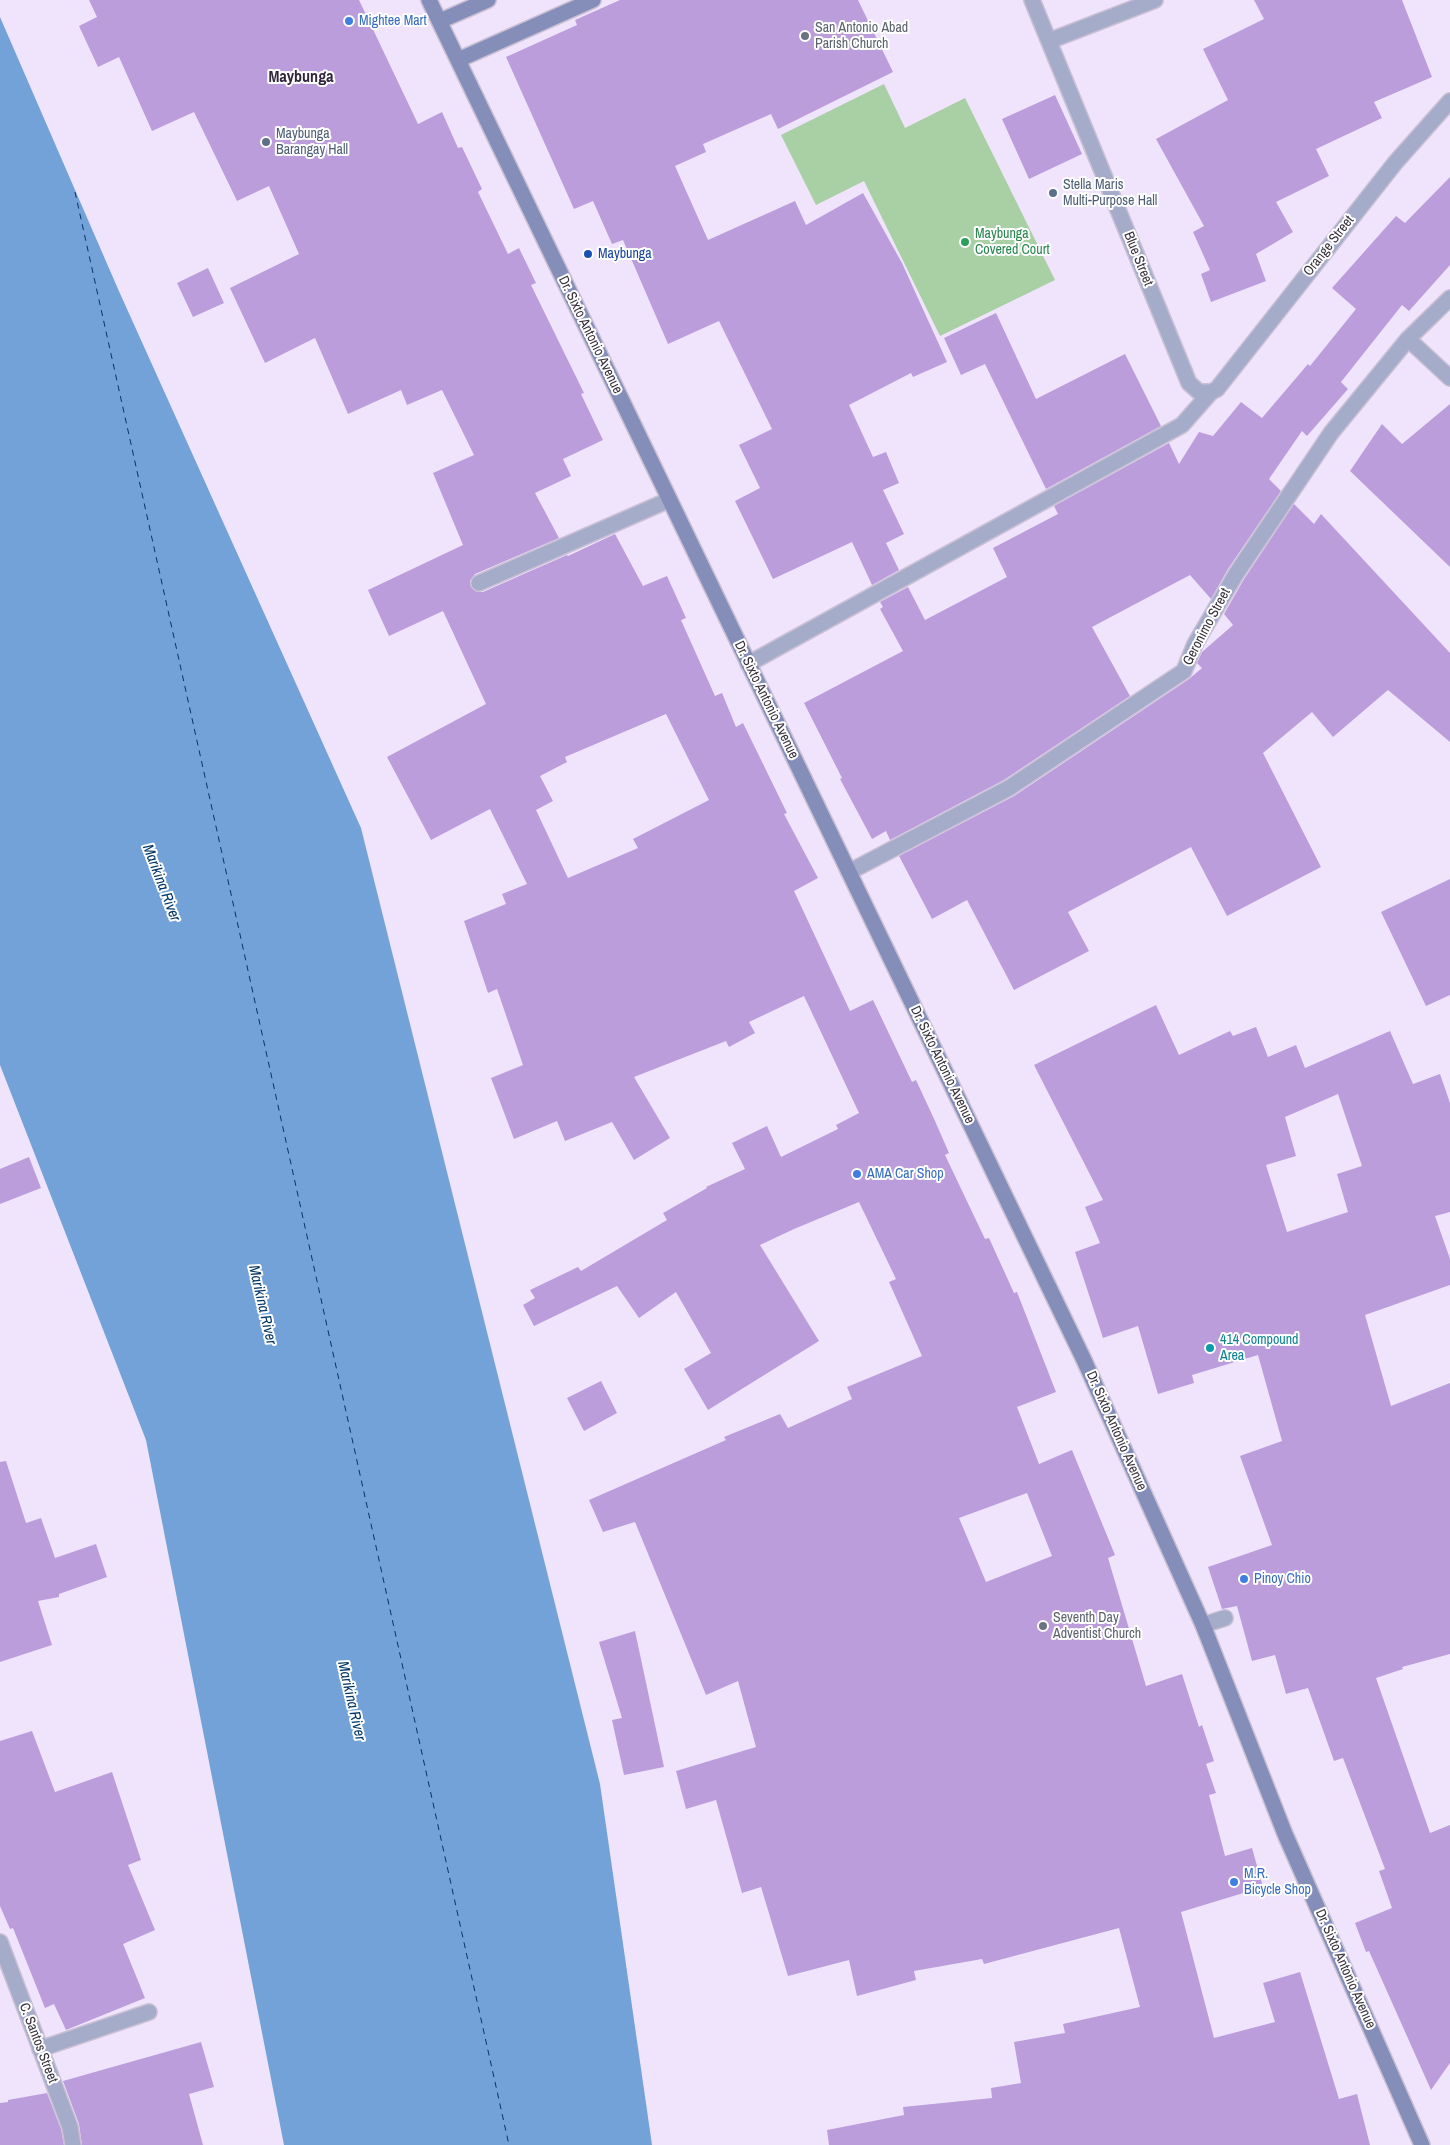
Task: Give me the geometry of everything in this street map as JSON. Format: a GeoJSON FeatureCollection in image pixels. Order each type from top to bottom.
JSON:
{"type":"FeatureCollection","features":[{"type":"Feature","properties":{"kind":"main road","name":"Dr. Sixto Antonio Avenue"},"geometry":{"type":"LineString","coordinates":[[429,0],[1084,1360],[1203,1624],[1286,1834],[1422,2145]]}},
{"type":"Feature","properties":{"kind":"main road"},"geometry":{"type":"LineString","coordinates":[[440,21],[488,0]]}},
{"type":"Feature","properties":{"kind":"main road"},"geometry":{"type":"LineString","coordinates":[[458,60],[593,0]]}},
{"type":"Feature","properties":{"kind":"street","name":"Blue Street"},"geometry":{"type":"LineString","coordinates":[[1032,0],[1189,384],[1199,392],[1211,392]]}},
{"type":"Feature","properties":{"kind":"street"},"geometry":{"type":"LineString","coordinates":[[1049,41],[1155,0]]}},
{"type":"Feature","properties":{"kind":"street","name":"Orange Street"},"geometry":{"type":"LineString","coordinates":[[748,664],[1182,426],[1211,392],[1217,389],[1395,163],[1450,101]]}},
{"type":"Feature","properties":{"kind":"street","name":"Geronimo Street"},"geometry":{"type":"LineString","coordinates":[[849,872],[1009,788],[1184,671],[1195,644],[1247,557],[1331,433],[1408,339],[1450,298]]}},
{"type":"Feature","properties":{"kind":"street"},"geometry":{"type":"LineString","coordinates":[[1408,339],[1450,378]]}},
{"type":"Feature","properties":{"kind":"street"},"geometry":{"type":"LineString","coordinates":[[478,582],[669,500]]}},
{"type":"Feature","properties":{"kind":"street"},"geometry":{"type":"LineString","coordinates":[[1203,1624],[1226,1618]]}},
{"type":"Feature","properties":{"kind":"street","name":"C. Santos Street"},"geometry":{"type":"LineString","coordinates":[[0,1942],[70,2128],[73,2145]]}},
{"type":"Feature","properties":{"kind":"street"},"geometry":{"type":"LineString","coordinates":[[40,2048],[149,2012]]}},
{"type":"Feature","properties":{"kind":"green space","name":"Maybunga Covered Court"},"geometry":{"type":"Polygon","coordinates":[[[884,84],[905,128],[965,98],[1055,280],[940,336],[864,181],[816,205],[781,135],[884,84]]]}},
{"type":"Feature","properties":{"kind":"water","name":"Marikina River"},"geometry":{"type":"Polygon","coordinates":[[[0,17],[118,289],[361,828],[600,1784],[652,2145],[284,2145],[146,1440],[0,1065],[0,17]]]}},
{"type":"Feature","properties":{"kind":"building"},"geometry":{"type":"Polygon","coordinates":[[[89,0],[359,0],[418,124],[442,112],[458,148],[462,147],[482,189],[478,192],[508,254],[519,248],[536,283],[531,285],[584,393],[581,394],[603,440],[563,459],[571,476],[535,493],[559,538],[475,574],[470,581],[471,587],[477,592],[483,592],[615,534],[643,586],[667,576],[686,618],[681,620],[715,696],[722,693],[736,727],[743,723],[787,813],[784,814],[818,878],[794,891],[850,1011],[873,1000],[912,1082],[916,1080],[949,1153],[945,1155],[985,1239],[989,1238],[1014,1293],[1017,1292],[1056,1392],[1017,1407],[1039,1464],[1072,1450],[1115,1555],[1108,1558],[1146,1686],[1182,1674],[1199,1727],[1202,1725],[1214,1761],[1206,1764],[1216,1793],[1209,1795],[1225,1856],[1252,1848],[1263,1887],[1181,1912],[1214,2038],[1275,2022],[1263,1983],[1300,1972],[1339,2099],[1357,2094],[1370,2145],[829,2145],[827,2130],[904,2115],[903,2107],[992,2098],[991,2088],[1021,2083],[1014,2042],[1065,2033],[1063,2024],[1140,2007],[1119,1928],[984,1964],[982,1959],[914,1971],[916,1980],[857,1996],[849,1960],[788,1976],[761,1887],[742,1893],[716,1800],[686,1809],[676,1771],[756,1747],[738,1681],[706,1695],[635,1522],[603,1532],[589,1500],[726,1440],[724,1437],[780,1414],[788,1428],[852,1399],[847,1387],[922,1356],[889,1282],[896,1279],[859,1202],[760,1245],[819,1341],[708,1410],[684,1369],[711,1353],[676,1292],[639,1318],[617,1286],[534,1326],[523,1305],[535,1298],[530,1290],[578,1267],[581,1271],[667,1220],[663,1213],[706,1187],[745,1169],[732,1143],[767,1126],[781,1157],[838,1129],[836,1125],[859,1113],[804,996],[749,1022],[755,1033],[729,1047],[726,1041],[634,1077],[670,1138],[634,1160],[612,1122],[565,1141],[557,1121],[514,1139],[491,1078],[523,1065],[497,989],[488,993],[464,921],[506,904],[502,894],[527,884],[490,809],[431,840],[387,757],[486,704],[443,611],[389,636],[368,590],[463,545],[433,473],[474,455],[442,390],[407,405],[401,390],[348,414],[315,338],[265,363],[230,288],[299,254],[269,186],[237,201],[194,112],[152,131],[119,57],[98,67],[79,26],[97,17],[89,0]],[[666,714],[565,757],[567,762],[540,776],[553,801],[536,810],[568,878],[638,848],[633,839],[709,800],[666,714]],[[1027,1493],[959,1518],[986,1582],[1052,1556],[1027,1493]]]}},
{"type":"Feature","properties":{"kind":"building"},"geometry":{"type":"Polygon","coordinates":[[[620,0],[858,0],[893,72],[778,129],[771,114],[703,144],[706,152],[675,166],[708,240],[795,201],[806,225],[863,193],[902,263],[947,362],[913,377],[911,373],[849,405],[873,457],[886,452],[899,483],[883,490],[904,534],[886,543],[899,570],[872,585],[852,542],[773,579],[735,501],[760,488],[739,445],[772,429],[719,321],[668,344],[623,240],[612,244],[593,201],[574,209],[506,57],[577,25],[575,20],[620,0]]]}},
{"type":"Feature","properties":{"kind":"building"},"geometry":{"type":"Polygon","coordinates":[[[1254,0],[1402,0],[1432,77],[1374,102],[1382,118],[1316,149],[1329,176],[1276,202],[1293,232],[1256,254],[1266,281],[1211,302],[1201,274],[1210,270],[1193,232],[1204,226],[1156,139],[1228,100],[1203,49],[1264,19],[1254,0]]]}},
{"type":"Feature","properties":{"kind":"building"},"geometry":{"type":"Polygon","coordinates":[[[1055,95],[1082,154],[1029,179],[1002,119],[1055,95]]]}},
{"type":"Feature","properties":{"kind":"building"},"geometry":{"type":"Polygon","coordinates":[[[1450,177],[1450,265],[1409,311],[1402,305],[1341,382],[1348,389],[1307,436],[1302,431],[1269,479],[1281,491],[1228,569],[1211,599],[1190,575],[1092,627],[1130,696],[1004,780],[890,840],[886,831],[872,839],[840,779],[842,778],[804,703],[903,651],[880,609],[883,607],[880,602],[908,587],[925,620],[1007,577],[993,548],[1058,514],[1054,506],[1169,443],[1179,464],[1199,432],[1213,436],[1241,402],[1262,418],[1308,364],[1310,366],[1356,309],[1332,288],[1396,216],[1405,223],[1450,177]]]}},
{"type":"Feature","properties":{"kind":"building"},"geometry":{"type":"Polygon","coordinates":[[[208,268],[224,303],[193,317],[177,283],[208,268]]]}},
{"type":"Feature","properties":{"kind":"building"},"geometry":{"type":"Polygon","coordinates":[[[996,313],[1036,399],[1125,354],[1161,426],[1046,489],[985,364],[961,375],[944,338],[996,313]]]}},
{"type":"Feature","properties":{"kind":"building"},"geometry":{"type":"Polygon","coordinates":[[[1450,404],[1450,567],[1350,471],[1382,424],[1402,444],[1450,404]]]}},
{"type":"Feature","properties":{"kind":"building"},"geometry":{"type":"Polygon","coordinates":[[[1294,504],[1314,524],[1321,514],[1450,653],[1450,742],[1388,690],[1333,737],[1312,712],[1263,753],[1321,867],[1227,916],[1191,847],[1068,912],[1089,951],[1014,990],[967,900],[932,919],[899,856],[1014,796],[1189,679],[1202,668],[1197,663],[1202,652],[1233,625],[1224,614],[1244,579],[1294,504]]]}},
{"type":"Feature","properties":{"kind":"building"},"geometry":{"type":"Polygon","coordinates":[[[1450,879],[1450,995],[1426,1006],[1381,912],[1450,879]]]}},
{"type":"Feature","properties":{"kind":"building"},"geometry":{"type":"Polygon","coordinates":[[[1156,1005],[1179,1055],[1230,1031],[1233,1036],[1256,1027],[1268,1057],[1296,1045],[1305,1068],[1390,1031],[1413,1084],[1440,1074],[1450,1103],[1450,1212],[1435,1216],[1450,1259],[1450,1285],[1365,1315],[1391,1406],[1450,1383],[1450,1654],[1402,1667],[1403,1669],[1376,1678],[1430,1833],[1450,1825],[1450,2063],[1431,2090],[1369,1951],[1366,1952],[1355,1923],[1392,1908],[1379,1871],[1385,1869],[1343,1758],[1334,1761],[1308,1688],[1286,1694],[1275,1655],[1252,1661],[1237,1606],[1222,1609],[1208,1567],[1272,1545],[1240,1456],[1282,1441],[1258,1355],[1192,1375],[1194,1383],[1158,1394],[1138,1326],[1103,1338],[1075,1252],[1100,1243],[1085,1207],[1103,1200],[1034,1065],[1156,1005]],[[1338,1094],[1285,1117],[1296,1156],[1266,1165],[1287,1232],[1348,1212],[1337,1174],[1362,1166],[1338,1094]]]}},
{"type":"Feature","properties":{"kind":"building"},"geometry":{"type":"Polygon","coordinates":[[[29,1157],[41,1188],[0,1204],[0,1169],[29,1157]]]}},
{"type":"Feature","properties":{"kind":"building"},"geometry":{"type":"Polygon","coordinates":[[[601,1381],[617,1413],[584,1431],[567,1398],[601,1381]]]}},
{"type":"Feature","properties":{"kind":"building"},"geometry":{"type":"Polygon","coordinates":[[[6,1461],[26,1523],[41,1518],[55,1558],[96,1544],[107,1577],[59,1594],[59,1597],[38,1601],[52,1645],[0,1662],[0,1462],[6,1461]]]}},
{"type":"Feature","properties":{"kind":"building"},"geometry":{"type":"Polygon","coordinates":[[[635,1631],[664,1767],[624,1775],[612,1720],[622,1718],[599,1642],[635,1631]]]}},
{"type":"Feature","properties":{"kind":"building"},"geometry":{"type":"Polygon","coordinates":[[[32,1731],[55,1792],[112,1772],[141,1860],[128,1865],[155,1930],[123,1944],[145,1998],[66,2030],[54,2004],[45,2008],[13,1928],[10,1929],[0,1906],[0,1741],[32,1731]]]}},
{"type":"Feature","properties":{"kind":"building"},"geometry":{"type":"Polygon","coordinates":[[[201,2042],[214,2087],[189,2094],[203,2145],[82,2145],[79,2124],[63,2081],[201,2042]]]}},
{"type":"Feature","properties":{"kind":"building"},"geometry":{"type":"Polygon","coordinates":[[[47,2093],[61,2129],[64,2145],[0,2145],[0,2103],[47,2093]]]}},
{"type":"Feature","properties":{"kind":"ferry route"},"geometry":{"type":"LineString","coordinates":[[75,192],[509,2145]]}},
{"type":"Feature","properties":{"kind":"place","name":"Mightee Mart"},"geometry":{"type":"Point","coordinates":[349,21]}},
{"type":"Feature","properties":{"kind":"place","name":"San Antonio Abad Parish Church"},"geometry":{"type":"Point","coordinates":[805,36]}},
{"type":"Feature","properties":{"kind":"place","name":"Maybunga Barangay Hall"},"geometry":{"type":"Point","coordinates":[266,142]}},
{"type":"Feature","properties":{"kind":"place","name":"Stella Maris Multi-Purpose Hall"},"geometry":{"type":"Point","coordinates":[1053,193]}},
{"type":"Feature","properties":{"kind":"place","name":"Maybunga Covered Court"},"geometry":{"type":"Point","coordinates":[965,242]}},
{"type":"Feature","properties":{"kind":"place","name":"Maybunga"},"geometry":{"type":"Point","coordinates":[588,254]}},
{"type":"Feature","properties":{"kind":"place","name":"AMA Car Shop"},"geometry":{"type":"Point","coordinates":[857,1174]}},
{"type":"Feature","properties":{"kind":"place","name":"414 Compound Area"},"geometry":{"type":"Point","coordinates":[1210,1348]}},
{"type":"Feature","properties":{"kind":"place","name":"Pinoy Chio"},"geometry":{"type":"Point","coordinates":[1244,1579]}},
{"type":"Feature","properties":{"kind":"place","name":"Seventh Day Adventist Church"},"geometry":{"type":"Point","coordinates":[1043,1626]}},
{"type":"Feature","properties":{"kind":"place","name":"M.R. Bicycle Shop"},"geometry":{"type":"Point","coordinates":[1234,1882]}},
{"type":"Feature","properties":{"kind":"district","name":"Maybunga"},"geometry":{"type":"Point","coordinates":[301,78]}}]}
